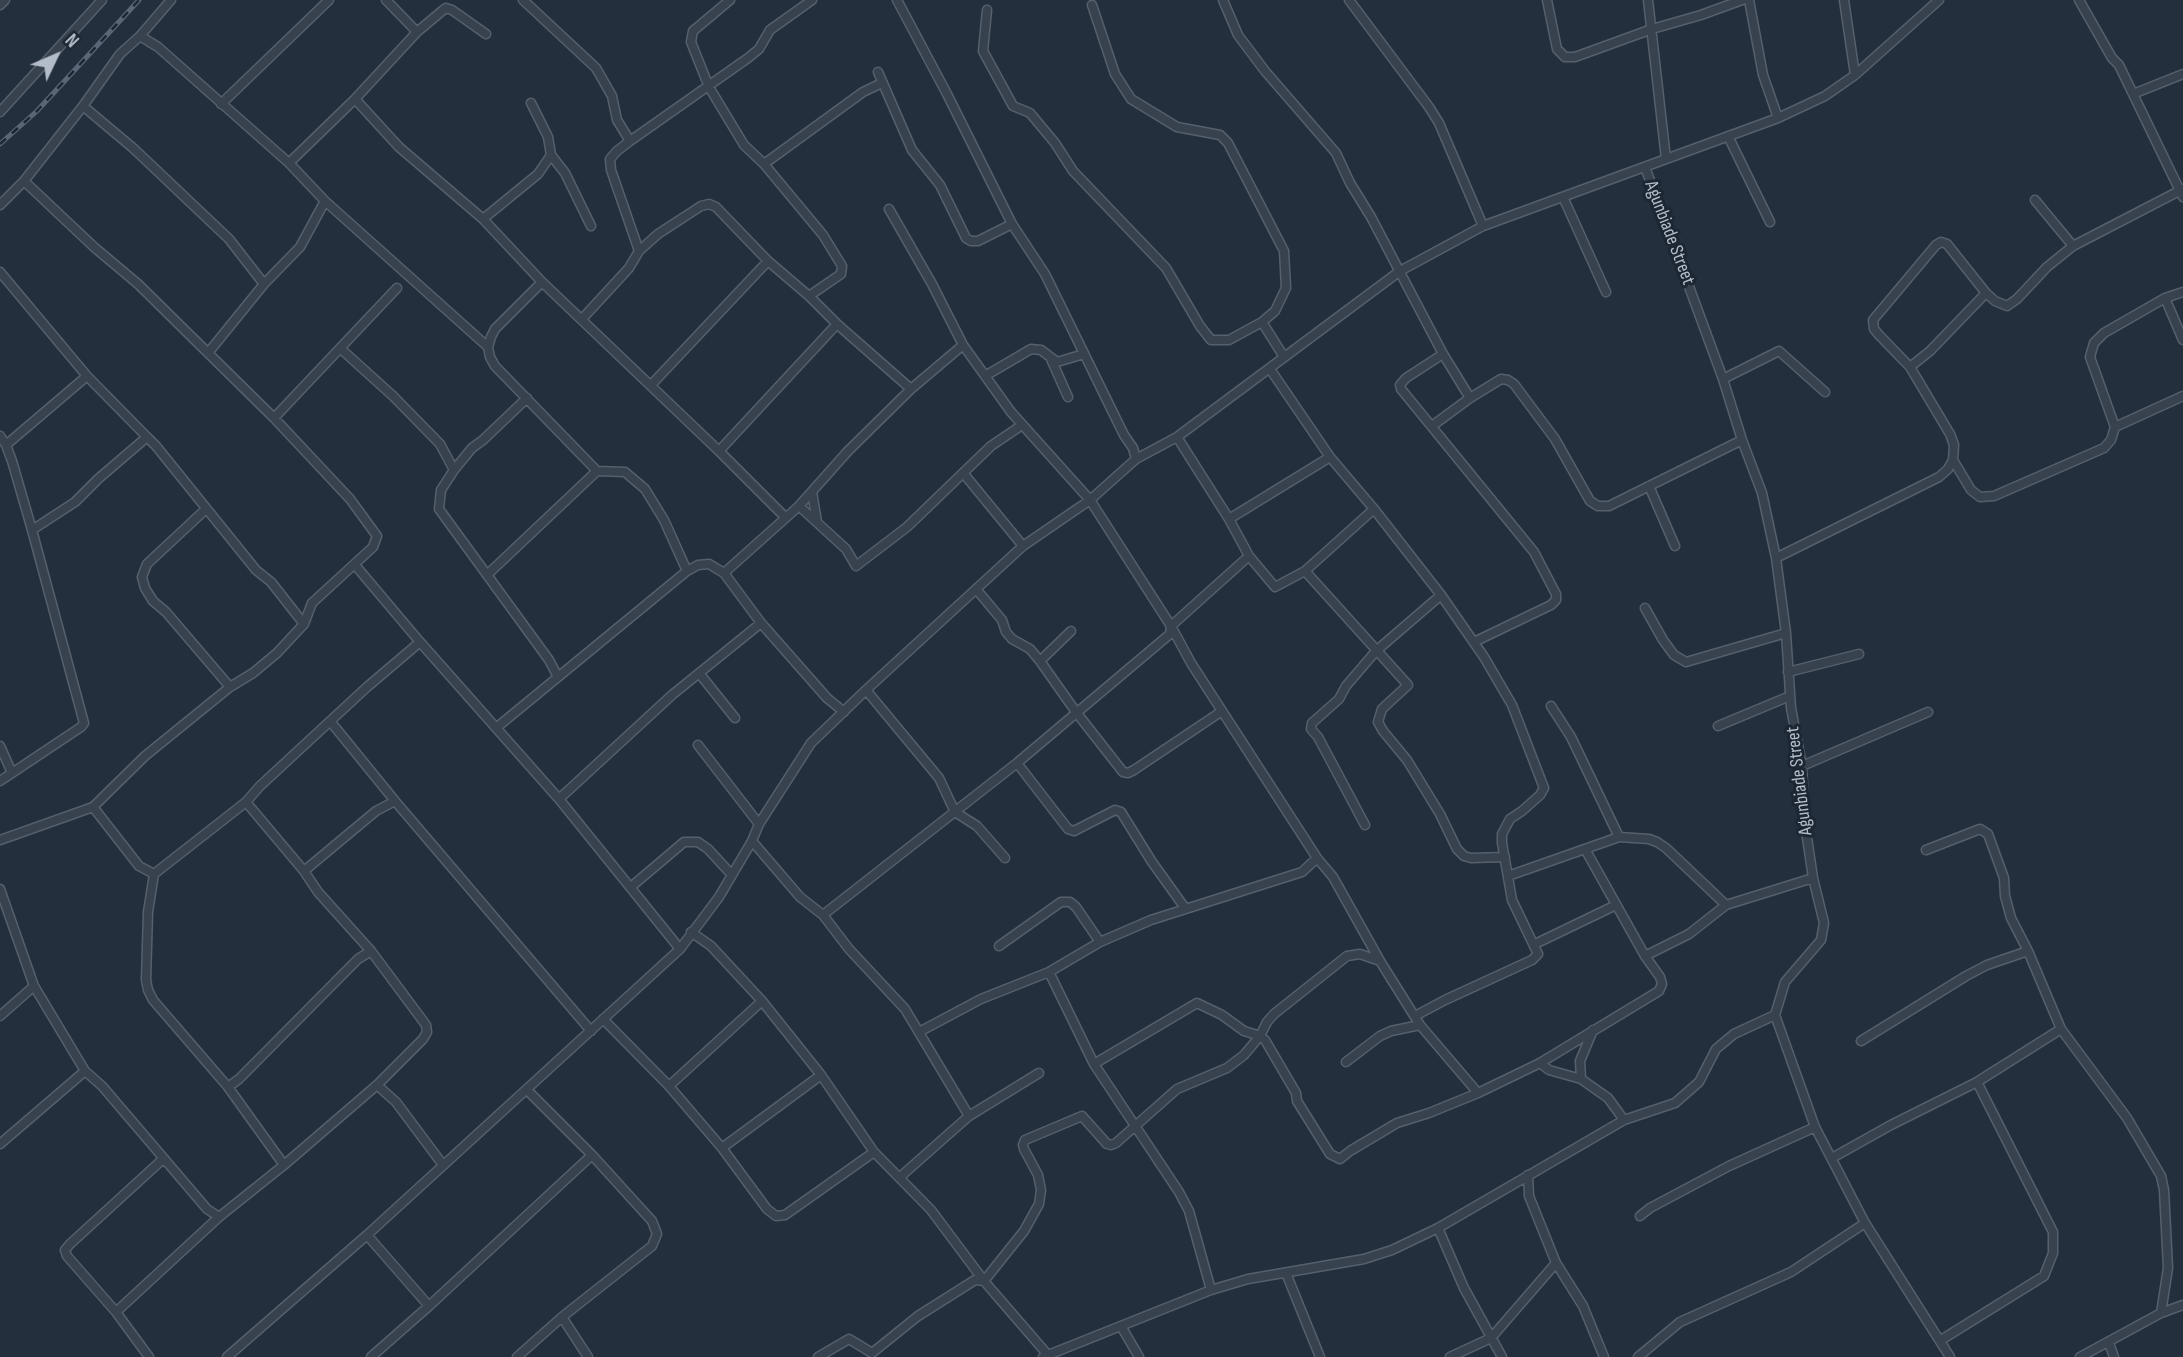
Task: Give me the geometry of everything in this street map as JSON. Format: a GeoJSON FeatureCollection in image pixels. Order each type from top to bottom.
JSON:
{"type":"FeatureCollection","features":[{"type":"Feature","properties":{"kind":"street"},"geometry":{"type":"LineString","coordinates":[[0,5],[5,0]]}},
{"type":"Feature","properties":{"kind":"street"},"geometry":{"type":"LineString","coordinates":[[0,112],[102,0]]}},
{"type":"Feature","properties":{"kind":"street"},"geometry":{"type":"LineString","coordinates":[[0,205],[24,181],[120,54],[140,36],[171,0]]}},
{"type":"Feature","properties":{"kind":"street"},"geometry":{"type":"LineString","coordinates":[[221,104],[329,0]]}},
{"type":"Feature","properties":{"kind":"street"},"geometry":{"type":"LineString","coordinates":[[386,0],[417,32]]}},
{"type":"Feature","properties":{"kind":"street"},"geometry":{"type":"LineString","coordinates":[[523,0],[596,68],[612,96],[617,120],[630,141]]}},
{"type":"Feature","properties":{"kind":"street"},"geometry":{"type":"LineString","coordinates":[[730,0],[693,31],[691,42],[709,87],[744,145],[764,164],[823,235],[842,266],[841,275],[808,296]]}},
{"type":"Feature","properties":{"kind":"street"},"geometry":{"type":"LineString","coordinates":[[639,251],[615,182],[610,159],[630,141],[759,49],[770,30],[812,0]]}},
{"type":"Feature","properties":{"kind":"street"},"geometry":{"type":"LineString","coordinates":[[897,0],[1012,224],[1045,274],[1124,435],[1133,448],[1136,459]]}},
{"type":"Feature","properties":{"kind":"street"},"geometry":{"type":"LineString","coordinates":[[1223,0],[1238,35],[1265,72],[1336,153],[1443,354],[1470,398]]}},
{"type":"Feature","properties":{"kind":"street"},"geometry":{"type":"LineString","coordinates":[[1349,0],[1434,115],[1483,226]]}},
{"type":"Feature","properties":{"kind":"street"},"geometry":{"type":"LineString","coordinates":[[1547,0],[1558,49],[1565,57],[1575,57],[1742,0]]}},
{"type":"Feature","properties":{"kind":"street"},"geometry":{"type":"LineString","coordinates":[[1648,0],[1666,159]]}},
{"type":"Feature","properties":{"kind":"street"},"geometry":{"type":"LineString","coordinates":[[1749,0],[1763,75],[1777,118]]}},
{"type":"Feature","properties":{"kind":"street"},"geometry":{"type":"LineString","coordinates":[[1844,0],[1855,75]]}},
{"type":"Feature","properties":{"kind":"street"},"geometry":{"type":"LineString","coordinates":[[227,1357],[367,1235],[680,948],[719,897],[759,824],[811,743],[1023,547],[1090,500],[1136,459],[1177,437],[1400,271],[1483,226],[1777,118],[1825,96],[1855,75],[1939,0]]}},
{"type":"Feature","properties":{"kind":"street"},"geometry":{"type":"LineString","coordinates":[[1776,558],[1939,477],[1953,460],[1954,445],[1950,433],[1910,367],[1874,329],[1874,320],[1936,245],[1941,242],[1947,244],[1986,293],[2007,306],[2073,246],[2182,192],[2119,65],[2112,58],[2079,0]]}},
{"type":"Feature","properties":{"kind":"street"},"geometry":{"type":"LineString","coordinates":[[986,10],[983,51],[1013,106],[1030,113],[1055,143],[1073,171],[1166,268],[1200,326],[1212,340],[1229,340],[1262,322],[1275,311],[1286,288],[1284,251],[1228,143],[1220,135],[1177,127],[1131,99],[1115,74],[1092,5]]}},
{"type":"Feature","properties":{"kind":"street"},"geometry":{"type":"LineString","coordinates":[[289,163],[355,99],[417,32],[446,8],[486,34]]}},
{"type":"Feature","properties":{"kind":"street"},"geometry":{"type":"LineString","coordinates":[[140,36],[158,47],[289,163],[324,201],[488,347]]}},
{"type":"Feature","properties":{"kind":"street"},"geometry":{"type":"LineString","coordinates":[[878,72],[912,150],[940,184],[966,238],[978,241],[1012,224]]}},
{"type":"Feature","properties":{"kind":"street"},"geometry":{"type":"LineString","coordinates":[[2133,94],[2183,74]]}},
{"type":"Feature","properties":{"kind":"street"},"geometry":{"type":"LineString","coordinates":[[764,164],[863,92],[882,83]]}},
{"type":"Feature","properties":{"kind":"street"},"geometry":{"type":"LineString","coordinates":[[355,99],[399,147],[483,219],[542,282],[785,517]]}},
{"type":"Feature","properties":{"kind":"street"},"geometry":{"type":"LineString","coordinates":[[531,103],[548,137],[551,155],[565,173],[591,226]]}},
{"type":"Feature","properties":{"kind":"street"},"geometry":{"type":"LineString","coordinates":[[83,106],[133,148],[229,239],[264,284]]}},
{"type":"Feature","properties":{"kind":"street"},"geometry":{"type":"LineString","coordinates":[[1728,136],[1770,222]]}},
{"type":"Feature","properties":{"kind":"street"},"geometry":{"type":"LineString","coordinates":[[483,219],[538,174],[551,155]]}},
{"type":"Feature","properties":{"kind":"street","name":"Agunbiade Street"},"geometry":{"type":"LineString","coordinates":[[1644,167],[1723,379],[1762,493],[1776,558],[1786,632],[1790,696],[1802,766],[1805,824],[1813,878],[1824,923],[1821,940],[1785,982],[1775,1014]]}},
{"type":"Feature","properties":{"kind":"street"},"geometry":{"type":"LineString","coordinates":[[0,840],[93,807],[145,756],[230,687],[253,673],[277,653],[304,624],[312,603],[373,547],[377,536],[350,499],[274,418],[138,284],[24,181]]}},
{"type":"Feature","properties":{"kind":"street"},"geometry":{"type":"LineString","coordinates":[[1563,197],[1606,292]]}},
{"type":"Feature","properties":{"kind":"street"},"geometry":{"type":"LineString","coordinates":[[2035,200],[2073,246]]}},
{"type":"Feature","properties":{"kind":"street"},"geometry":{"type":"LineString","coordinates":[[208,353],[264,284],[300,247],[324,201]]}},
{"type":"Feature","properties":{"kind":"street"},"geometry":{"type":"LineString","coordinates":[[582,319],[629,268],[639,251],[658,233],[701,206],[709,204],[716,207],[768,261],[911,389]]}},
{"type":"Feature","properties":{"kind":"street"},"geometry":{"type":"LineString","coordinates":[[889,209],[963,345],[1022,425],[1090,500],[1171,626],[1191,663],[1317,858],[1333,877],[1420,1025],[1478,1093]]}},
{"type":"Feature","properties":{"kind":"street"},"geometry":{"type":"LineString","coordinates":[[650,385],[768,261]]}},
{"type":"Feature","properties":{"kind":"street"},"geometry":{"type":"LineString","coordinates":[[0,272],[87,376],[156,446],[256,570],[271,582],[304,624]]}},
{"type":"Feature","properties":{"kind":"street"},"geometry":{"type":"LineString","coordinates":[[542,282],[495,329],[488,347],[490,358],[597,471],[625,472],[645,489],[664,520],[687,571]]}},
{"type":"Feature","properties":{"kind":"street"},"geometry":{"type":"LineString","coordinates":[[274,418],[397,289]]}},
{"type":"Feature","properties":{"kind":"street"},"geometry":{"type":"LineString","coordinates":[[1953,460],[1971,490],[1980,497],[1994,496],[2104,448],[2111,440],[2115,427],[2090,357],[2094,344],[2104,333],[2165,298],[2183,292]]}},
{"type":"Feature","properties":{"kind":"street"},"geometry":{"type":"LineString","coordinates":[[1910,367],[1930,351],[1986,293]]}},
{"type":"Feature","properties":{"kind":"street"},"geometry":{"type":"LineString","coordinates":[[2165,298],[2183,340]]}},
{"type":"Feature","properties":{"kind":"street"},"geometry":{"type":"LineString","coordinates":[[1262,322],[1284,357]]}},
{"type":"Feature","properties":{"kind":"street"},"geometry":{"type":"LineString","coordinates":[[719,451],[837,324]]}},
{"type":"Feature","properties":{"kind":"street"},"geometry":{"type":"LineString","coordinates":[[723,573],[799,506],[848,451],[911,389],[963,345]]}},
{"type":"Feature","properties":{"kind":"street"},"geometry":{"type":"LineString","coordinates":[[341,349],[440,444],[454,470]]}},
{"type":"Feature","properties":{"kind":"street"},"geometry":{"type":"LineString","coordinates":[[985,376],[1031,349],[1041,350],[1057,362],[1084,354]]}},
{"type":"Feature","properties":{"kind":"street"},"geometry":{"type":"LineString","coordinates":[[1723,379],[1779,351],[1825,392]]}},
{"type":"Feature","properties":{"kind":"street"},"geometry":{"type":"LineString","coordinates":[[1443,354],[1406,378],[1401,389],[1534,552],[1556,594],[1556,600],[1551,605],[1474,642]]}},
{"type":"Feature","properties":{"kind":"street"},"geometry":{"type":"LineString","coordinates":[[1051,359],[1068,397]]}},
{"type":"Feature","properties":{"kind":"street"},"geometry":{"type":"LineString","coordinates":[[1270,369],[1329,457],[1374,509],[1474,642],[1512,705],[1544,788],[1522,811],[1510,819],[1502,834],[1512,900],[1538,954],[1532,960],[1445,1000],[1415,1017]]}},
{"type":"Feature","properties":{"kind":"street"},"geometry":{"type":"LineString","coordinates":[[6,445],[87,376]]}},
{"type":"Feature","properties":{"kind":"street"},"geometry":{"type":"LineString","coordinates":[[1432,426],[1470,398],[1502,379],[1508,380],[1514,384],[1555,439],[1590,501],[1598,506],[1609,506],[1742,440]]}},
{"type":"Feature","properties":{"kind":"street"},"geometry":{"type":"LineString","coordinates":[[2115,427],[2183,396]]}},
{"type":"Feature","properties":{"kind":"street"},"geometry":{"type":"LineString","coordinates":[[527,398],[472,448],[454,470],[441,489],[439,509],[550,660],[558,677]]}},
{"type":"Feature","properties":{"kind":"street"},"geometry":{"type":"LineString","coordinates":[[799,506],[846,549],[856,566],[907,527],[991,446],[1022,425]]}},
{"type":"Feature","properties":{"kind":"street"},"geometry":{"type":"LineString","coordinates":[[0,436],[6,445],[32,530],[83,723],[81,727],[0,780]]}},
{"type":"Feature","properties":{"kind":"street"},"geometry":{"type":"LineString","coordinates":[[32,530],[75,502],[147,437]]}},
{"type":"Feature","properties":{"kind":"street"},"geometry":{"type":"LineString","coordinates":[[1177,437],[1249,556],[1275,587],[1305,572],[1374,509]]}},
{"type":"Feature","properties":{"kind":"street"},"geometry":{"type":"LineString","coordinates":[[1229,519],[1329,457]]}},
{"type":"Feature","properties":{"kind":"street"},"geometry":{"type":"LineString","coordinates":[[488,574],[597,471]]}},
{"type":"Feature","properties":{"kind":"street"},"geometry":{"type":"LineString","coordinates":[[964,474],[1023,547]]}},
{"type":"Feature","properties":{"kind":"street"},"geometry":{"type":"LineString","coordinates":[[1649,486],[1675,546]]}},
{"type":"Feature","properties":{"kind":"street"},"geometry":{"type":"LineString","coordinates":[[812,492],[817,522]]}},
{"type":"Feature","properties":{"kind":"street"},"geometry":{"type":"LineString","coordinates":[[206,509],[148,564],[142,577],[145,589],[153,601],[166,612],[230,687]]}},
{"type":"Feature","properties":{"kind":"street"},"geometry":{"type":"LineString","coordinates":[[823,915],[1017,763],[1170,634],[1171,626],[1249,556]]}},
{"type":"Feature","properties":{"kind":"street"},"geometry":{"type":"LineString","coordinates":[[496,728],[687,571],[698,565],[709,564],[723,573],[761,623],[827,698],[844,712]]}},
{"type":"Feature","properties":{"kind":"street"},"geometry":{"type":"LineString","coordinates":[[355,565],[559,799],[680,948]]}},
{"type":"Feature","properties":{"kind":"street"},"geometry":{"type":"LineString","coordinates":[[1305,572],[1408,685],[1382,709],[1378,722],[1407,760],[1440,814],[1457,849],[1464,856],[1471,858],[1505,857]]}},
{"type":"Feature","properties":{"kind":"street"},"geometry":{"type":"LineString","coordinates":[[976,589],[1002,620],[1012,639],[1030,649],[1040,661],[1123,772],[1128,773],[1222,711]]}},
{"type":"Feature","properties":{"kind":"street"},"geometry":{"type":"LineString","coordinates":[[1365,825],[1318,737],[1311,729],[1312,723],[1339,699],[1346,686],[1376,652],[1441,595]]}},
{"type":"Feature","properties":{"kind":"street"},"geometry":{"type":"LineString","coordinates":[[1645,608],[1674,655],[1686,662],[1786,632]]}},
{"type":"Feature","properties":{"kind":"street"},"geometry":{"type":"LineString","coordinates":[[559,799],[673,695],[761,623]]}},
{"type":"Feature","properties":{"kind":"street"},"geometry":{"type":"LineString","coordinates":[[1040,661],[1071,631]]}},
{"type":"Feature","properties":{"kind":"street"},"geometry":{"type":"LineString","coordinates":[[284,1165],[228,1087],[153,1000],[148,990],[148,912],[155,874],[246,802],[330,721],[420,642]]}},
{"type":"Feature","properties":{"kind":"street"},"geometry":{"type":"LineString","coordinates":[[1788,672],[1859,653]]}},
{"type":"Feature","properties":{"kind":"street"},"geometry":{"type":"LineString","coordinates":[[699,673],[735,718]]}},
{"type":"Feature","properties":{"kind":"street"},"geometry":{"type":"LineString","coordinates":[[866,690],[939,778],[955,812],[976,826],[1005,858]]}},
{"type":"Feature","properties":{"kind":"street"},"geometry":{"type":"LineString","coordinates":[[1718,726],[1790,696]]}},
{"type":"Feature","properties":{"kind":"street"},"geometry":{"type":"LineString","coordinates":[[1551,706],[1571,737],[1619,837]]}},
{"type":"Feature","properties":{"kind":"street"},"geometry":{"type":"LineString","coordinates":[[1802,766],[1928,712]]}},
{"type":"Feature","properties":{"kind":"street"},"geometry":{"type":"LineString","coordinates":[[330,721],[591,1031]]}},
{"type":"Feature","properties":{"kind":"street"},"geometry":{"type":"LineString","coordinates":[[698,745],[759,824]]}},
{"type":"Feature","properties":{"kind":"street"},"geometry":{"type":"LineString","coordinates":[[0,746],[12,774]]}},
{"type":"Feature","properties":{"kind":"street"},"geometry":{"type":"LineString","coordinates":[[1017,763],[1068,829],[1074,831],[1115,810],[1121,812],[1185,908]]}},
{"type":"Feature","properties":{"kind":"street"},"geometry":{"type":"LineString","coordinates":[[304,871],[376,811],[395,801]]}},
{"type":"Feature","properties":{"kind":"street"},"geometry":{"type":"LineString","coordinates":[[116,1312],[219,1217],[377,1085],[427,1032],[426,1025],[371,951],[318,892],[304,871],[246,802]]}},
{"type":"Feature","properties":{"kind":"street"},"geometry":{"type":"LineString","coordinates":[[93,807],[139,866],[155,874]]}},
{"type":"Feature","properties":{"kind":"street"},"geometry":{"type":"LineString","coordinates":[[1926,850],[1980,830],[1988,834],[2004,878],[2005,896],[2011,918],[2061,1029],[2127,1118],[2161,1176],[2168,1268],[2161,1313]]}},
{"type":"Feature","properties":{"kind":"street"},"geometry":{"type":"LineString","coordinates":[[1508,876],[1619,837],[1657,842],[1726,905]]}},
{"type":"Feature","properties":{"kind":"street"},"geometry":{"type":"LineString","coordinates":[[752,841],[800,897],[823,915],[849,949],[905,1009],[969,1115]]}},
{"type":"Feature","properties":{"kind":"street"},"geometry":{"type":"LineString","coordinates":[[632,886],[684,842],[698,842],[732,874]]}},
{"type":"Feature","properties":{"kind":"street"},"geometry":{"type":"LineString","coordinates":[[1094,1064],[1197,1003],[1222,1015],[1244,1031],[1260,1036],[1272,1051],[1296,1093],[1297,1101],[1330,1154],[1340,1159],[1397,1122],[1429,1113],[1478,1093],[1540,1063],[1659,991],[1662,984],[1660,977],[1645,956],[1585,849]]}},
{"type":"Feature","properties":{"kind":"street"},"geometry":{"type":"LineString","coordinates":[[919,1032],[981,999],[1049,972],[1100,942],[1150,920],[1302,872],[1317,858]]}},
{"type":"Feature","properties":{"kind":"street"},"geometry":{"type":"LineString","coordinates":[[1645,956],[1689,934],[1726,905],[1813,878]]}},
{"type":"Feature","properties":{"kind":"street"},"geometry":{"type":"LineString","coordinates":[[0,889],[34,986],[85,1071],[102,1086],[206,1209],[219,1217]]}},
{"type":"Feature","properties":{"kind":"street"},"geometry":{"type":"LineString","coordinates":[[999,946],[1062,902],[1070,902],[1076,907],[1100,942]]}},
{"type":"Feature","properties":{"kind":"street"},"geometry":{"type":"LineString","coordinates":[[1535,944],[1616,905]]}},
{"type":"Feature","properties":{"kind":"street"},"geometry":{"type":"LineString","coordinates":[[691,932],[711,946],[762,1001],[821,1075],[874,1152],[931,1210],[984,1281],[1046,1356],[1211,1290],[1248,1279],[1364,1259],[1392,1250],[1438,1228],[1624,1120],[1675,1103],[1699,1082],[1716,1049],[1734,1034],[1775,1014],[1815,1127],[1866,1223],[1950,1357]]}},
{"type":"Feature","properties":{"kind":"street"},"geometry":{"type":"LineString","coordinates":[[228,1087],[358,959],[371,951]]}},
{"type":"Feature","properties":{"kind":"street"},"geometry":{"type":"LineString","coordinates":[[1861,1041],[1977,971],[2028,951]]}},
{"type":"Feature","properties":{"kind":"street"},"geometry":{"type":"LineString","coordinates":[[984,1281],[1024,1231],[1039,1204],[1041,1190],[1038,1175],[1024,1149],[1025,1140],[1082,1116],[1111,1145],[1177,1090],[1227,1068],[1244,1055],[1274,1014],[1347,956],[1360,954],[1380,961]]}},
{"type":"Feature","properties":{"kind":"street"},"geometry":{"type":"LineString","coordinates":[[1049,972],[1094,1064],[1189,1210],[1211,1290]]}},
{"type":"Feature","properties":{"kind":"street"},"geometry":{"type":"LineString","coordinates":[[0,1016],[34,986]]}},
{"type":"Feature","properties":{"kind":"street"},"geometry":{"type":"LineString","coordinates":[[669,1086],[762,1001]]}},
{"type":"Feature","properties":{"kind":"street"},"geometry":{"type":"LineString","coordinates":[[603,1019],[669,1086],[722,1147],[767,1209],[776,1216],[785,1215],[874,1152]]}},
{"type":"Feature","properties":{"kind":"street"},"geometry":{"type":"LineString","coordinates":[[1346,1062],[1380,1036],[1420,1025]]}},
{"type":"Feature","properties":{"kind":"street"},"geometry":{"type":"LineString","coordinates":[[1832,1158],[1977,1082],[2061,1029]]}},
{"type":"Feature","properties":{"kind":"street"},"geometry":{"type":"LineString","coordinates":[[1580,1079],[1580,1061],[1592,1030]]}},
{"type":"Feature","properties":{"kind":"street"},"geometry":{"type":"LineString","coordinates":[[1540,1063],[1549,1070],[1580,1079],[1608,1098],[1624,1120]]}},
{"type":"Feature","properties":{"kind":"street"},"geometry":{"type":"LineString","coordinates":[[0,1144],[85,1071]]}},
{"type":"Feature","properties":{"kind":"street"},"geometry":{"type":"LineString","coordinates":[[900,1177],[969,1115],[1039,1073]]}},
{"type":"Feature","properties":{"kind":"street"},"geometry":{"type":"LineString","coordinates":[[722,1147],[821,1075]]}},
{"type":"Feature","properties":{"kind":"street"},"geometry":{"type":"LineString","coordinates":[[1941,1340],[2044,1276],[2053,1253],[2053,1232],[1977,1082]]}},
{"type":"Feature","properties":{"kind":"street"},"geometry":{"type":"LineString","coordinates":[[377,1085],[396,1102],[443,1165]]}},
{"type":"Feature","properties":{"kind":"street"},"geometry":{"type":"LineString","coordinates":[[517,1357],[562,1317],[652,1246],[657,1234],[652,1221],[593,1155],[527,1090]]}},
{"type":"Feature","properties":{"kind":"street"},"geometry":{"type":"LineString","coordinates":[[1640,1216],[1729,1166],[1815,1127]]}},
{"type":"Feature","properties":{"kind":"street"},"geometry":{"type":"LineString","coordinates":[[372,1357],[593,1155]]}},
{"type":"Feature","properties":{"kind":"street"},"geometry":{"type":"LineString","coordinates":[[149,1357],[116,1312],[67,1256],[65,1250],[163,1159]]}},
{"type":"Feature","properties":{"kind":"street"},"geometry":{"type":"LineString","coordinates":[[1528,1175],[1530,1196],[1556,1263],[1583,1306],[1604,1357]]}},
{"type":"Feature","properties":{"kind":"street"},"geometry":{"type":"LineString","coordinates":[[206,1209],[211,1224]]}},
{"type":"Feature","properties":{"kind":"street"},"geometry":{"type":"LineString","coordinates":[[1638,1357],[1680,1322],[1790,1272],[1866,1223]]}},
{"type":"Feature","properties":{"kind":"street"},"geometry":{"type":"LineString","coordinates":[[1438,1228],[1464,1288],[1502,1357]]}},
{"type":"Feature","properties":{"kind":"street"},"geometry":{"type":"LineString","coordinates":[[367,1235],[429,1306]]}},
{"type":"Feature","properties":{"kind":"street"},"geometry":{"type":"LineString","coordinates":[[1450,1357],[1491,1338],[1556,1263]]}},
{"type":"Feature","properties":{"kind":"street"},"geometry":{"type":"LineString","coordinates":[[1286,1273],[1320,1357]]}},
{"type":"Feature","properties":{"kind":"street"},"geometry":{"type":"LineString","coordinates":[[818,1357],[849,1339],[873,1355],[918,1316],[975,1280],[984,1281]]}},
{"type":"Feature","properties":{"kind":"street"},"geometry":{"type":"LineString","coordinates":[[2080,1357],[2161,1313],[2183,1305]]}},
{"type":"Feature","properties":{"kind":"street"},"geometry":{"type":"LineString","coordinates":[[562,1317],[588,1357]]}},
{"type":"Feature","properties":{"kind":"street"},"geometry":{"type":"LineString","coordinates":[[1121,1326],[1139,1357]]}},
{"type":"Feature","properties":{"kind":"street"},"geometry":{"type":"LineString","coordinates":[[2109,1343],[2114,1357]]}},
{"type":"Feature","properties":{"kind":"railway"},"geometry":{"type":"LineString","coordinates":[[0,144],[37,111],[139,0]]}}]}
